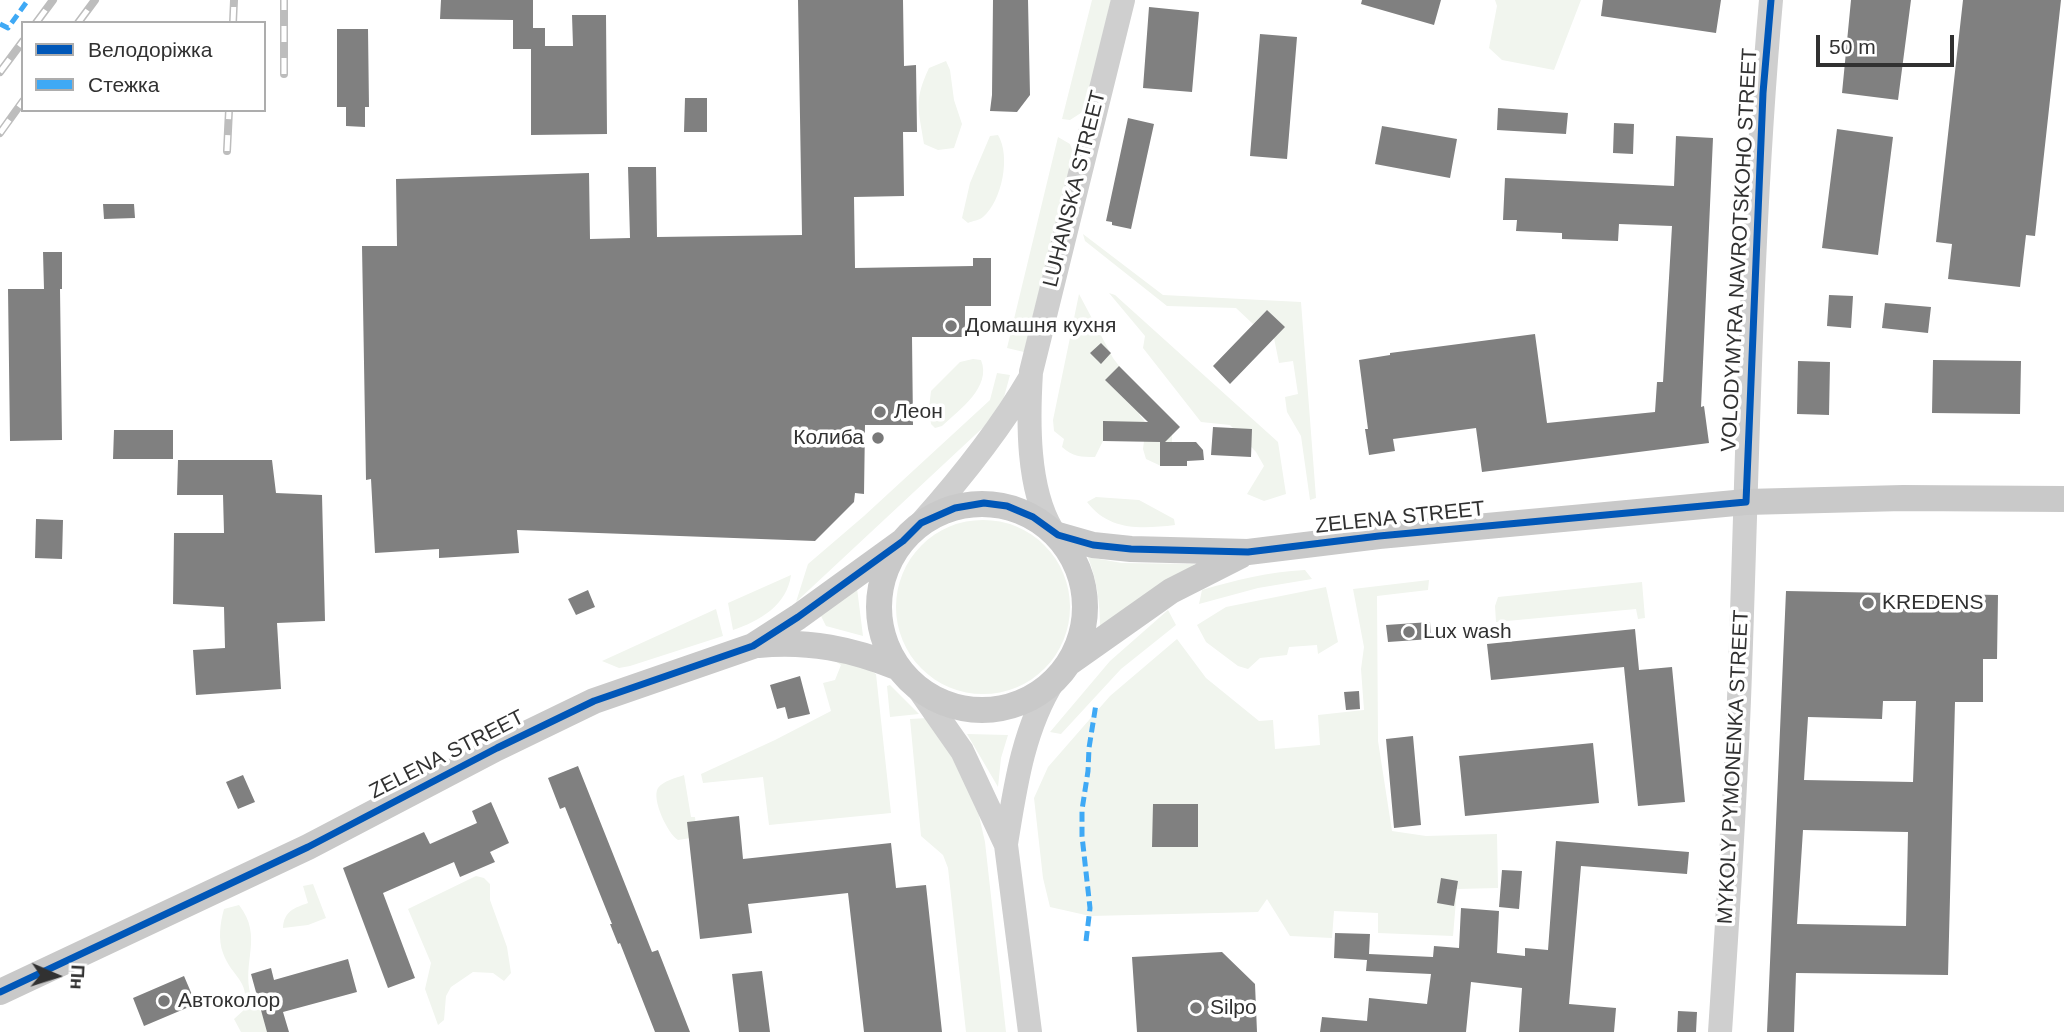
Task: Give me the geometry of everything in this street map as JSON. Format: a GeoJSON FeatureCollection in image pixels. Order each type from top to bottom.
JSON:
{"type":"FeatureCollection","features":[{"type":"Feature","properties":{"kind":"main road","name":"LUHANSKA STREET"},"geometry":{"type":"LineString","coordinates":[[1055,533],[1042,515],[1035,481],[1030,435],[1030,378],[1123,0]]}},
{"type":"Feature","properties":{"kind":"main road","name":"VOLODYMYRA NAVROTSKOHO STREET"},"geometry":{"type":"LineString","coordinates":[[1746,502],[1763,93],[1771,0]]}},
{"type":"Feature","properties":{"kind":"main road","name":"LUHANSKA STREET"},"geometry":{"type":"LineString","coordinates":[[921,523],[999,430],[1030,378]]}},
{"type":"Feature","properties":{"kind":"main road","name":"ZELENA STREET"},"geometry":{"type":"LineString","coordinates":[[1055,533],[1093,545],[1131,550],[1248,552],[1746,502],[1902,498],[2064,499]]}},
{"type":"Feature","properties":{"kind":"main road","name":"MYKOLY PYMONENKA STREET"},"geometry":{"type":"LineString","coordinates":[[1720,1032],[1734,806],[1746,502]]}},
{"type":"Feature","properties":{"kind":"main road"},"geometry":{"type":"LineString","coordinates":[[1006,845],[1025,746],[1043,698],[1061,672],[1081,633],[1084,593],[1074,560],[1055,533],[1017,509],[984,503],[955,508],[921,523],[903,541],[887,573],[881,601],[883,634],[899,668],[920,691],[962,751],[1006,845],[1030,1032]]}},
{"type":"Feature","properties":{"kind":"main road","name":"ZELENA STREET"},"geometry":{"type":"LineString","coordinates":[[753,646],[903,541]]}},
{"type":"Feature","properties":{"kind":"main road","name":"ZELENA STREET"},"geometry":{"type":"LineString","coordinates":[[1061,672],[1171,591],[1248,552]]}},
{"type":"Feature","properties":{"kind":"main road","name":"ZELENA STREET"},"geometry":{"type":"LineString","coordinates":[[0,992],[307,847],[496,748],[594,701],[753,646],[783,642],[818,644],[850,651],[899,668]]}},
{"type":"Feature","properties":{"kind":"main road"},"geometry":{"type":"LineString","coordinates":[[920,691],[953,706],[987,709],[1020,702],[1061,672]]}},
{"type":"Feature","properties":{"kind":"shaded area"},"geometry":{"type":"Polygon","coordinates":[[[1092,0],[1111,0],[1084,111],[1070,120],[1062,119],[1092,0]]]}},
{"type":"Feature","properties":{"kind":"shaded area"},"geometry":{"type":"Polygon","coordinates":[[[1495,0],[1581,0],[1554,70],[1502,60],[1489,48],[1497,6],[1495,0]]]}},
{"type":"Feature","properties":{"kind":"shaded area"},"geometry":{"type":"Polygon","coordinates":[[[946,61],[962,124],[954,148],[938,150],[924,144],[919,98],[929,68],[946,61]]]}},
{"type":"Feature","properties":{"kind":"shaded area"},"geometry":{"type":"Polygon","coordinates":[[[998,135],[1004,154],[1000,190],[990,210],[980,219],[968,223],[962,218],[970,183],[990,136],[998,135]]]}},
{"type":"Feature","properties":{"kind":"shaded area"},"geometry":{"type":"Polygon","coordinates":[[[1058,137],[1070,144],[1073,152],[1024,352],[1007,348],[1058,137]]]}},
{"type":"Feature","properties":{"kind":"shaded area"},"geometry":{"type":"Polygon","coordinates":[[[1083,234],[1163,295],[1301,302],[1316,498],[1310,500],[1301,436],[1287,412],[1285,397],[1298,394],[1293,361],[1279,363],[1274,338],[1284,327],[1267,310],[1253,324],[1236,308],[1167,306],[1085,241],[1083,234]]]}},
{"type":"Feature","properties":{"kind":"shaded area"},"geometry":{"type":"Polygon","coordinates":[[[1109,293],[1115,295],[1278,442],[1286,494],[1264,501],[1247,494],[1264,466],[1256,452],[1230,425],[1201,422],[1143,348],[1145,336],[1109,293]]]}},
{"type":"Feature","properties":{"kind":"shaded area"},"geometry":{"type":"Polygon","coordinates":[[[1079,294],[1113,358],[1148,404],[1139,414],[1145,422],[1172,429],[1172,449],[1161,466],[1146,459],[1143,449],[1145,433],[1103,422],[1103,441],[1095,457],[1090,457],[1070,453],[1062,447],[1064,439],[1054,431],[1053,420],[1079,294]]]}},
{"type":"Feature","properties":{"kind":"shaded area"},"geometry":{"type":"Polygon","coordinates":[[[981,360],[983,370],[978,389],[957,413],[942,426],[935,428],[931,424],[929,408],[931,391],[960,362],[981,360]]]}},
{"type":"Feature","properties":{"kind":"shaded area"},"geometry":{"type":"Polygon","coordinates":[[[997,373],[1010,375],[1004,397],[989,422],[796,602],[808,564],[990,400],[997,373]]]}},
{"type":"Feature","properties":{"kind":"shaded area"},"geometry":{"type":"Polygon","coordinates":[[[1096,497],[1139,500],[1174,519],[1175,525],[1138,527],[1116,523],[1105,518],[1087,502],[1096,497]]]}},
{"type":"Feature","properties":{"kind":"shaded area"},"geometry":{"type":"Polygon","coordinates":[[[983,520],[1016,527],[1044,546],[1063,574],[1070,607],[1063,640],[1044,668],[1016,687],[983,694],[950,687],[922,668],[903,640],[896,607],[903,574],[922,546],[950,527],[983,520]]]}},
{"type":"Feature","properties":{"kind":"shaded area"},"geometry":{"type":"Polygon","coordinates":[[[1088,557],[1122,563],[1195,564],[1100,628],[1097,592],[1088,557]]]}},
{"type":"Feature","properties":{"kind":"shaded area"},"geometry":{"type":"Polygon","coordinates":[[[1305,570],[1312,579],[1258,588],[1199,604],[1202,590],[1252,577],[1305,570]]]}},
{"type":"Feature","properties":{"kind":"shaded area"},"geometry":{"type":"Polygon","coordinates":[[[791,575],[784,595],[771,610],[753,622],[733,630],[728,603],[791,575]]]}},
{"type":"Feature","properties":{"kind":"shaded area"},"geometry":{"type":"Polygon","coordinates":[[[1429,580],[1428,590],[1377,596],[1378,741],[1392,831],[1426,836],[1497,834],[1498,888],[1457,889],[1453,936],[1378,933],[1378,913],[1334,911],[1332,938],[1290,936],[1267,899],[1258,912],[1090,916],[1050,907],[1043,878],[1034,798],[1048,767],[1110,696],[1177,639],[1206,678],[1259,721],[1273,720],[1275,749],[1320,745],[1318,715],[1364,710],[1361,669],[1364,647],[1353,589],[1429,580]]]}},
{"type":"Feature","properties":{"kind":"shaded area"},"geometry":{"type":"Polygon","coordinates":[[[1642,582],[1645,618],[1638,619],[1636,609],[1496,622],[1495,606],[1498,597],[1642,582]]]}},
{"type":"Feature","properties":{"kind":"shaded area"},"geometry":{"type":"Polygon","coordinates":[[[1326,587],[1338,642],[1318,654],[1317,645],[1289,647],[1287,655],[1260,658],[1248,669],[1238,666],[1206,642],[1197,625],[1226,607],[1326,587]]]}},
{"type":"Feature","properties":{"kind":"shaded area"},"geometry":{"type":"Polygon","coordinates":[[[857,588],[863,636],[826,626],[821,616],[857,588]]]}},
{"type":"Feature","properties":{"kind":"shaded area"},"geometry":{"type":"Polygon","coordinates":[[[716,609],[723,636],[630,666],[619,668],[602,661],[716,609]]]}},
{"type":"Feature","properties":{"kind":"shaded area"},"geometry":{"type":"Polygon","coordinates":[[[1168,610],[1176,625],[1121,669],[1061,734],[1050,732],[1110,661],[1168,610]]]}},
{"type":"Feature","properties":{"kind":"shaded area"},"geometry":{"type":"Polygon","coordinates":[[[828,656],[845,656],[876,674],[891,813],[769,825],[763,777],[703,783],[701,774],[831,711],[823,683],[835,680],[841,665],[828,656]]]}},
{"type":"Feature","properties":{"kind":"shaded area"},"geometry":{"type":"Polygon","coordinates":[[[890,685],[919,714],[890,717],[887,686],[890,685]]]}},
{"type":"Feature","properties":{"kind":"shaded area"},"geometry":{"type":"Polygon","coordinates":[[[928,718],[943,739],[977,807],[985,842],[1006,1032],[966,1032],[948,868],[943,855],[921,836],[910,719],[928,718]]]}},
{"type":"Feature","properties":{"kind":"shaded area"},"geometry":{"type":"Polygon","coordinates":[[[967,734],[1008,735],[1001,758],[998,787],[967,734]]]}},
{"type":"Feature","properties":{"kind":"shaded area"},"geometry":{"type":"Polygon","coordinates":[[[684,775],[691,817],[695,817],[697,837],[678,840],[662,816],[656,793],[663,783],[684,775]]]}},
{"type":"Feature","properties":{"kind":"shaded area"},"geometry":{"type":"Polygon","coordinates":[[[476,876],[484,878],[490,884],[490,900],[507,947],[511,973],[504,981],[493,973],[473,972],[451,987],[446,996],[444,1020],[438,1025],[425,989],[431,963],[408,909],[476,876]]]}},
{"type":"Feature","properties":{"kind":"shaded area"},"geometry":{"type":"Polygon","coordinates":[[[313,884],[326,918],[308,925],[283,928],[288,914],[308,903],[303,886],[313,884]]]}},
{"type":"Feature","properties":{"kind":"shaded area"},"geometry":{"type":"Polygon","coordinates":[[[239,905],[250,928],[248,972],[251,996],[275,1032],[241,1032],[234,1019],[245,1009],[245,991],[223,953],[220,931],[224,909],[239,905]]]}},
{"type":"Feature","properties":{"kind":"building"},"geometry":{"type":"Polygon","coordinates":[[[441,0],[533,0],[533,28],[545,28],[545,46],[573,46],[572,15],[606,15],[607,134],[531,135],[531,49],[513,49],[513,20],[440,19],[441,0]]]}},
{"type":"Feature","properties":{"kind":"building"},"geometry":{"type":"Polygon","coordinates":[[[798,0],[903,0],[904,66],[916,65],[917,132],[903,132],[904,196],[854,197],[855,268],[973,266],[973,258],[991,258],[991,306],[965,306],[965,337],[912,337],[913,425],[865,425],[864,494],[855,493],[854,502],[815,541],[517,530],[519,553],[439,558],[439,549],[375,553],[371,479],[366,480],[362,246],[397,246],[396,179],[589,173],[590,239],[630,238],[628,167],[656,167],[657,237],[802,235],[798,0]]]}},
{"type":"Feature","properties":{"kind":"building"},"geometry":{"type":"Polygon","coordinates":[[[993,0],[1028,0],[1030,95],[1017,112],[990,111],[993,0]]]}},
{"type":"Feature","properties":{"kind":"building"},"geometry":{"type":"Polygon","coordinates":[[[1362,0],[1441,0],[1434,25],[1361,4],[1362,0]]]}},
{"type":"Feature","properties":{"kind":"building"},"geometry":{"type":"Polygon","coordinates":[[[1603,0],[1721,0],[1716,33],[1601,16],[1603,0]]]}},
{"type":"Feature","properties":{"kind":"building"},"geometry":{"type":"Polygon","coordinates":[[[1851,0],[1911,0],[1898,100],[1842,93],[1851,0]]]}},
{"type":"Feature","properties":{"kind":"building"},"geometry":{"type":"Polygon","coordinates":[[[1963,0],[2061,0],[2035,236],[2026,235],[2020,287],[1948,279],[1952,244],[1936,242],[1963,0]]]}},
{"type":"Feature","properties":{"kind":"building"},"geometry":{"type":"Polygon","coordinates":[[[1149,7],[1199,12],[1192,92],[1143,88],[1149,7]]]}},
{"type":"Feature","properties":{"kind":"building"},"geometry":{"type":"Polygon","coordinates":[[[337,29],[368,29],[369,107],[365,107],[365,127],[346,126],[346,107],[337,107],[337,29]]]}},
{"type":"Feature","properties":{"kind":"building"},"geometry":{"type":"Polygon","coordinates":[[[1260,34],[1297,37],[1287,159],[1250,156],[1260,34]]]}},
{"type":"Feature","properties":{"kind":"building"},"geometry":{"type":"Polygon","coordinates":[[[685,98],[707,98],[707,132],[684,132],[685,98]]]}},
{"type":"Feature","properties":{"kind":"building"},"geometry":{"type":"Polygon","coordinates":[[[1498,108],[1568,113],[1566,134],[1497,130],[1498,108]]]}},
{"type":"Feature","properties":{"kind":"building"},"geometry":{"type":"Polygon","coordinates":[[[1128,118],[1154,124],[1131,229],[1106,221],[1128,118]]]}},
{"type":"Feature","properties":{"kind":"building"},"geometry":{"type":"Polygon","coordinates":[[[1614,123],[1634,124],[1633,154],[1613,153],[1614,123]]]}},
{"type":"Feature","properties":{"kind":"building"},"geometry":{"type":"Polygon","coordinates":[[[1382,126],[1457,139],[1450,178],[1375,164],[1382,126]]]}},
{"type":"Feature","properties":{"kind":"building"},"geometry":{"type":"Polygon","coordinates":[[[1837,129],[1893,137],[1878,255],[1822,248],[1837,129]]]}},
{"type":"Feature","properties":{"kind":"building"},"geometry":{"type":"Polygon","coordinates":[[[1676,136],[1713,138],[1701,407],[1704,406],[1709,443],[1482,472],[1476,428],[1393,439],[1395,451],[1369,455],[1359,360],[1390,353],[1535,334],[1547,423],[1655,412],[1657,382],[1663,382],[1672,226],[1619,224],[1618,241],[1562,239],[1562,233],[1516,231],[1517,220],[1503,220],[1505,178],[1674,186],[1676,136]]]}},
{"type":"Feature","properties":{"kind":"building"},"geometry":{"type":"Polygon","coordinates":[[[103,204],[134,204],[135,218],[104,219],[103,204]]]}},
{"type":"Feature","properties":{"kind":"building"},"geometry":{"type":"Polygon","coordinates":[[[43,252],[62,252],[62,440],[10,441],[8,289],[44,289],[43,252]]]}},
{"type":"Feature","properties":{"kind":"building"},"geometry":{"type":"Polygon","coordinates":[[[1829,295],[1853,296],[1851,328],[1827,326],[1829,295]]]}},
{"type":"Feature","properties":{"kind":"building"},"geometry":{"type":"Polygon","coordinates":[[[1885,303],[1931,307],[1928,333],[1882,328],[1885,303]]]}},
{"type":"Feature","properties":{"kind":"building"},"geometry":{"type":"Polygon","coordinates":[[[1267,310],[1285,327],[1230,384],[1213,366],[1267,310]]]}},
{"type":"Feature","properties":{"kind":"building"},"geometry":{"type":"Polygon","coordinates":[[[1101,343],[1111,353],[1101,364],[1090,353],[1101,343]]]}},
{"type":"Feature","properties":{"kind":"building"},"geometry":{"type":"Polygon","coordinates":[[[1933,360],[2021,361],[2020,414],[1932,413],[1933,360]]]}},
{"type":"Feature","properties":{"kind":"building"},"geometry":{"type":"Polygon","coordinates":[[[1798,361],[1830,362],[1829,415],[1797,414],[1798,361]]]}},
{"type":"Feature","properties":{"kind":"building"},"geometry":{"type":"Polygon","coordinates":[[[1119,366],[1180,427],[1165,442],[1196,442],[1203,450],[1204,460],[1187,461],[1187,466],[1160,466],[1160,442],[1103,441],[1103,421],[1148,422],[1105,380],[1119,366]]]}},
{"type":"Feature","properties":{"kind":"building"},"geometry":{"type":"Polygon","coordinates":[[[1213,427],[1252,429],[1251,457],[1211,455],[1213,427]]]}},
{"type":"Feature","properties":{"kind":"building"},"geometry":{"type":"Polygon","coordinates":[[[114,430],[173,430],[173,459],[113,459],[114,430]]]}},
{"type":"Feature","properties":{"kind":"building"},"geometry":{"type":"Polygon","coordinates":[[[178,460],[272,460],[276,493],[322,495],[325,621],[277,623],[281,689],[196,695],[193,650],[225,648],[224,607],[173,604],[174,533],[224,533],[223,495],[177,495],[178,460]]]}},
{"type":"Feature","properties":{"kind":"building"},"geometry":{"type":"Polygon","coordinates":[[[36,519],[63,520],[62,559],[35,558],[36,519]]]}},
{"type":"Feature","properties":{"kind":"building"},"geometry":{"type":"Polygon","coordinates":[[[588,590],[595,607],[576,615],[568,599],[588,590]]]}},
{"type":"Feature","properties":{"kind":"building"},"geometry":{"type":"Polygon","coordinates":[[[1786,591],[1998,595],[1997,659],[1983,659],[1983,702],[1955,702],[1948,975],[1796,973],[1794,1032],[1767,1032],[1786,591]],[[1883,701],[1882,719],[1808,717],[1804,780],[1913,782],[1916,701],[1883,701]],[[1803,830],[1797,924],[1906,926],[1908,832],[1803,830]]]}},
{"type":"Feature","properties":{"kind":"building","name":"Lux wash"},"geometry":{"type":"Polygon","coordinates":[[[1430,622],[1431,639],[1388,642],[1386,625],[1430,622]]]}},
{"type":"Feature","properties":{"kind":"building"},"geometry":{"type":"Polygon","coordinates":[[[1635,629],[1639,670],[1672,667],[1685,802],[1638,806],[1624,667],[1491,680],[1487,644],[1635,629]]]}},
{"type":"Feature","properties":{"kind":"building"},"geometry":{"type":"Polygon","coordinates":[[[800,676],[810,714],[788,719],[785,707],[777,709],[770,685],[800,676]]]}},
{"type":"Feature","properties":{"kind":"building"},"geometry":{"type":"Polygon","coordinates":[[[1359,691],[1360,709],[1346,710],[1344,692],[1359,691]]]}},
{"type":"Feature","properties":{"kind":"building"},"geometry":{"type":"Polygon","coordinates":[[[1413,736],[1421,825],[1394,828],[1386,739],[1413,736]]]}},
{"type":"Feature","properties":{"kind":"building"},"geometry":{"type":"Polygon","coordinates":[[[1593,743],[1599,803],[1465,816],[1459,756],[1593,743]]]}},
{"type":"Feature","properties":{"kind":"building"},"geometry":{"type":"Polygon","coordinates":[[[578,766],[652,952],[658,950],[690,1032],[655,1032],[565,807],[560,809],[548,778],[578,766]]]}},
{"type":"Feature","properties":{"kind":"building"},"geometry":{"type":"Polygon","coordinates":[[[243,775],[255,802],[238,809],[226,782],[243,775]]]}},
{"type":"Feature","properties":{"kind":"building"},"geometry":{"type":"Polygon","coordinates":[[[491,802],[509,843],[490,852],[495,862],[460,877],[454,862],[383,893],[415,978],[388,988],[343,868],[424,832],[430,844],[477,823],[472,811],[491,802]]]}},
{"type":"Feature","properties":{"kind":"building"},"geometry":{"type":"Polygon","coordinates":[[[1153,804],[1198,804],[1198,847],[1152,847],[1153,804]]]}},
{"type":"Feature","properties":{"kind":"building"},"geometry":{"type":"Polygon","coordinates":[[[739,816],[743,859],[891,843],[896,888],[926,885],[942,1032],[864,1032],[848,893],[748,904],[752,933],[700,939],[687,822],[739,816]]]}},
{"type":"Feature","properties":{"kind":"building"},"geometry":{"type":"Polygon","coordinates":[[[1556,841],[1689,852],[1687,874],[1581,866],[1569,1004],[1616,1008],[1614,1032],[1519,1032],[1522,988],[1471,982],[1466,1032],[1320,1032],[1322,1017],[1367,1021],[1369,998],[1427,1004],[1431,974],[1366,971],[1367,960],[1334,958],[1335,933],[1370,934],[1369,954],[1433,957],[1434,946],[1459,948],[1461,908],[1499,911],[1497,953],[1525,956],[1525,948],[1548,950],[1556,841]]]}},
{"type":"Feature","properties":{"kind":"building"},"geometry":{"type":"Polygon","coordinates":[[[1502,870],[1522,871],[1519,909],[1499,907],[1502,870]]]}},
{"type":"Feature","properties":{"kind":"building"},"geometry":{"type":"Polygon","coordinates":[[[1441,878],[1458,881],[1454,906],[1437,903],[1441,878]]]}},
{"type":"Feature","properties":{"kind":"building","name":"Silpo"},"geometry":{"type":"Polygon","coordinates":[[[1222,952],[1255,984],[1257,1032],[1137,1032],[1132,957],[1222,952]]]}},
{"type":"Feature","properties":{"kind":"building"},"geometry":{"type":"Polygon","coordinates":[[[348,959],[357,992],[283,1012],[289,1032],[267,1032],[251,974],[271,968],[274,980],[348,959]]]}},
{"type":"Feature","properties":{"kind":"building"},"geometry":{"type":"Polygon","coordinates":[[[762,971],[770,1032],[739,1032],[732,974],[762,971]]]}},
{"type":"Feature","properties":{"kind":"building","name":"Автоколор"},"geometry":{"type":"Polygon","coordinates":[[[184,976],[196,1004],[144,1026],[133,998],[184,976]]]}},
{"type":"Feature","properties":{"kind":"building"},"geometry":{"type":"Polygon","coordinates":[[[1678,1011],[1697,1012],[1696,1032],[1677,1032],[1678,1011]]]}},
{"type":"Feature","properties":{"kind":"railway"},"geometry":{"type":"LineString","coordinates":[[37,21],[53,0]]}},
{"type":"Feature","properties":{"kind":"railway"},"geometry":{"type":"LineString","coordinates":[[79,21],[95,0]]}},
{"type":"Feature","properties":{"kind":"railway"},"geometry":{"type":"LineString","coordinates":[[233,21],[234,0]]}},
{"type":"Feature","properties":{"kind":"railway"},"geometry":{"type":"LineString","coordinates":[[284,0],[284,74]]}},
{"type":"Feature","properties":{"kind":"railway"},"geometry":{"type":"LineString","coordinates":[[0,72],[21,44]]}},
{"type":"Feature","properties":{"kind":"railway"},"geometry":{"type":"LineString","coordinates":[[0,133],[21,104]]}},
{"type":"Feature","properties":{"kind":"railway"},"geometry":{"type":"LineString","coordinates":[[227,151],[229,112]]}},
{"type":"Feature","properties":{"kind":"marked path"},"geometry":{"type":"LineString","coordinates":[[0,24],[8,28],[28,0]]}},
{"type":"Feature","properties":{"kind":"marked path"},"geometry":{"type":"LineString","coordinates":[[1086,941],[1090,908],[1082,836],[1082,810],[1096,704]]}},
{"type":"Feature","properties":{"kind":"cycle path"},"geometry":{"type":"LineString","coordinates":[[0,992],[308,847],[497,748],[594,701],[753,646],[903,541],[921,523],[955,508],[984,503],[1007,506],[1033,517],[1058,535],[1093,545],[1131,549],[1248,552],[1379,536],[1746,502],[1763,93],[1771,0]]}},
{"type":"Feature","properties":{"kind":"place","name":"Домашня кухня"},"geometry":{"type":"Point","coordinates":[951,326]}},
{"type":"Feature","properties":{"kind":"place","name":"Леон"},"geometry":{"type":"Point","coordinates":[880,412]}},
{"type":"Feature","properties":{"kind":"place","name":"Колиба"},"geometry":{"type":"Point","coordinates":[878,438]}},
{"type":"Feature","properties":{"kind":"place","name":"KREDENS"},"geometry":{"type":"Point","coordinates":[1868,603]}},
{"type":"Feature","properties":{"kind":"place","name":"Lux wash"},"geometry":{"type":"Point","coordinates":[1409,632]}},
{"type":"Feature","properties":{"kind":"place","name":"Автоколор"},"geometry":{"type":"Point","coordinates":[164,1001]}},
{"type":"Feature","properties":{"kind":"place","name":"Silpo"},"geometry":{"type":"Point","coordinates":[1196,1008]}}]}
